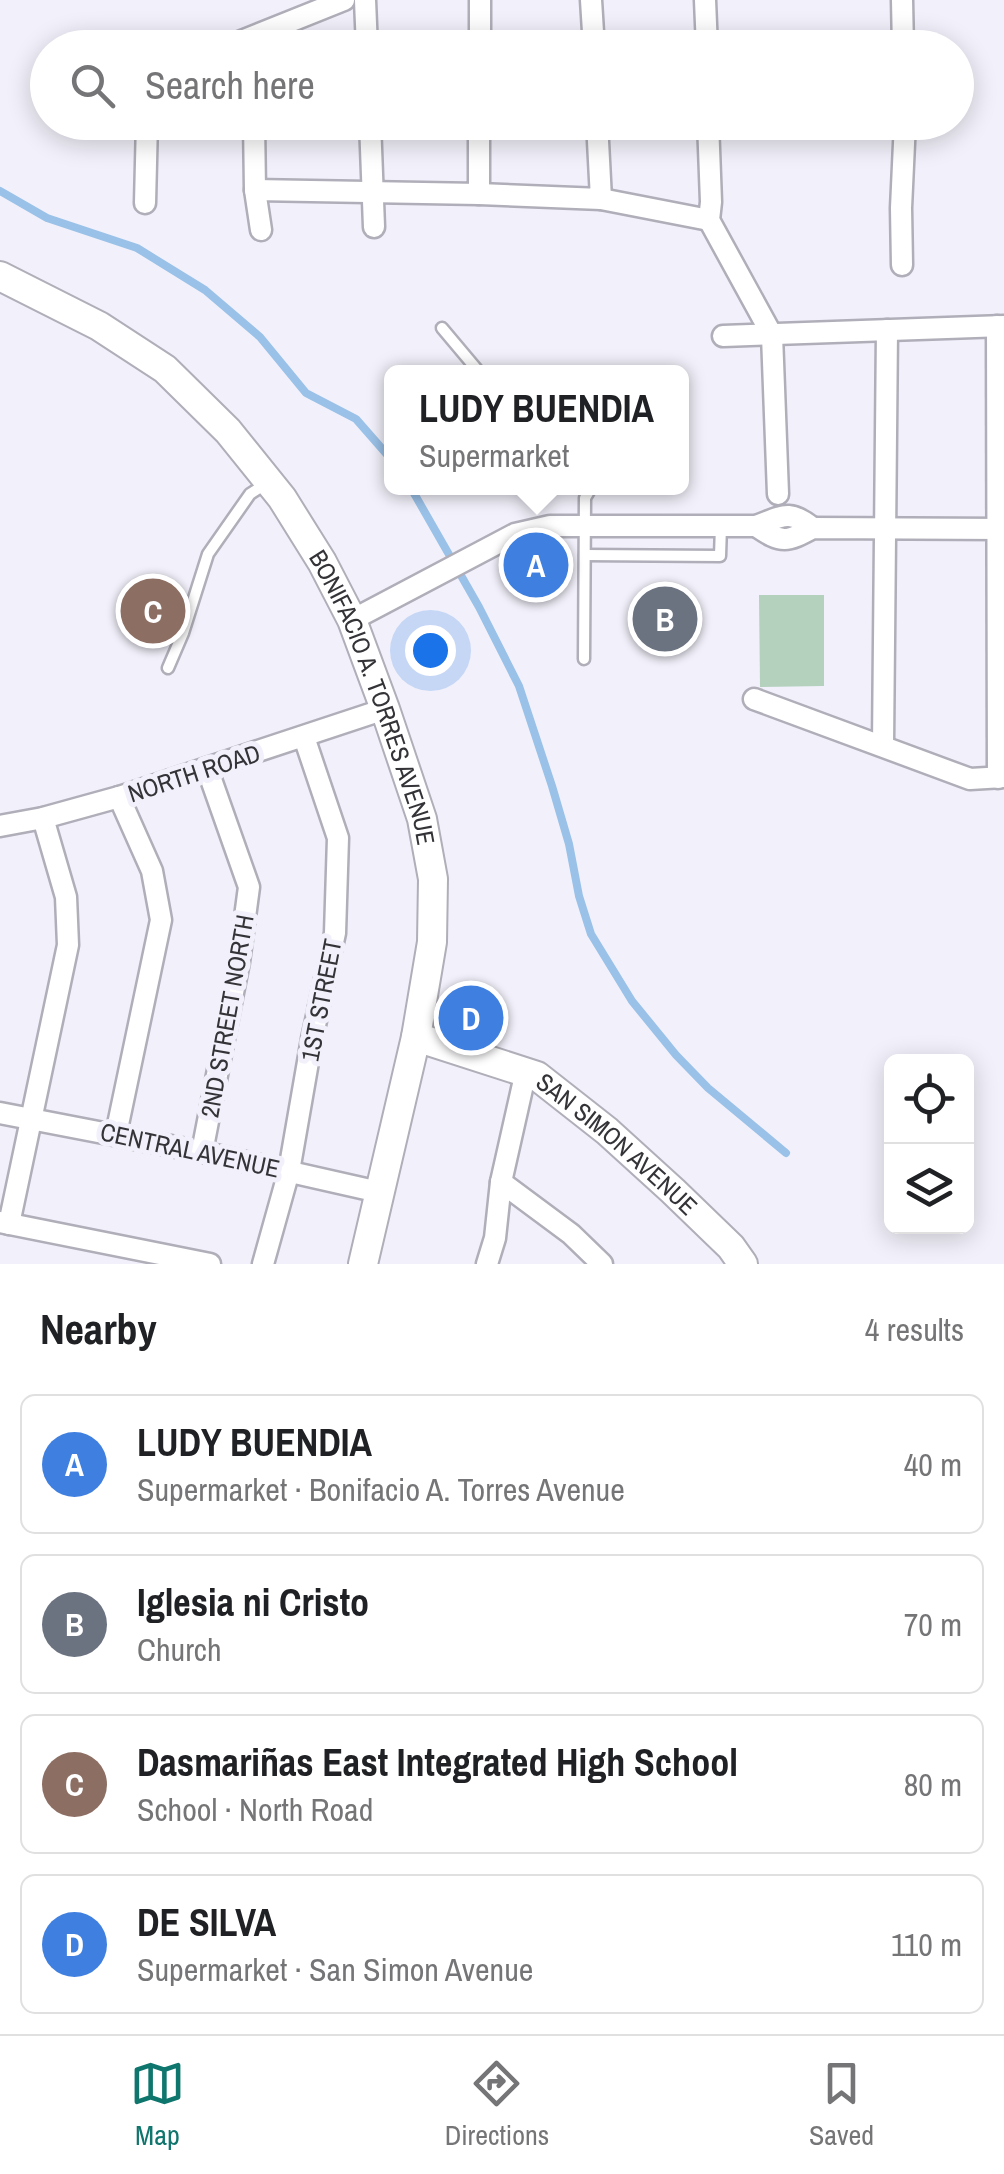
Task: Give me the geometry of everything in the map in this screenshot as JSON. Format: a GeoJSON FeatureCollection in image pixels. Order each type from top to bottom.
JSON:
{"type":"FeatureCollection","features":[{"type":"Feature","properties":{"kind":"street"},"geometry":{"type":"LineString","coordinates":[[278,30],[344,0]]}},
{"type":"Feature","properties":{"kind":"street"},"geometry":{"type":"LineString","coordinates":[[364,0],[366,30]]}},
{"type":"Feature","properties":{"kind":"street"},"geometry":{"type":"LineString","coordinates":[[480,0],[480,30]]}},
{"type":"Feature","properties":{"kind":"street"},"geometry":{"type":"LineString","coordinates":[[591,0],[593,30]]}},
{"type":"Feature","properties":{"kind":"street"},"geometry":{"type":"LineString","coordinates":[[705,0],[706,30]]}},
{"type":"Feature","properties":{"kind":"street"},"geometry":{"type":"LineString","coordinates":[[902,0],[903,30]]}},
{"type":"Feature","properties":{"kind":"street"},"geometry":{"type":"LineString","coordinates":[[145,203],[147,140]]}},
{"type":"Feature","properties":{"kind":"street"},"geometry":{"type":"LineString","coordinates":[[254,140],[261,230]]}},
{"type":"Feature","properties":{"kind":"street"},"geometry":{"type":"LineString","coordinates":[[371,140],[374,228]]}},
{"type":"Feature","properties":{"kind":"street"},"geometry":{"type":"LineString","coordinates":[[478,194],[479,140]]}},
{"type":"Feature","properties":{"kind":"street"},"geometry":{"type":"LineString","coordinates":[[598,140],[601,199]]}},
{"type":"Feature","properties":{"kind":"street"},"geometry":{"type":"LineString","coordinates":[[709,140],[708,220],[772,335],[778,494]]}},
{"type":"Feature","properties":{"kind":"street"},"geometry":{"type":"LineString","coordinates":[[902,265],[904,140]]}},
{"type":"Feature","properties":{"kind":"street"},"geometry":{"type":"LineString","coordinates":[[255,190],[601,199],[708,220]]}},
{"type":"Feature","properties":{"kind":"street","name":"BONIFACIO A. TORRES AVENUE"},"geometry":{"type":"LineString","coordinates":[[0,276],[98,326],[166,369],[228,431],[269,482],[322,562],[352,620],[386,709],[422,819],[433,879],[432,942],[416,1037],[363,1264]]}},
{"type":"Feature","properties":{"kind":"street"},"geometry":{"type":"LineString","coordinates":[[722,336],[1001,326],[1001,777],[970,780],[754,700]]}},
{"type":"Feature","properties":{"kind":"street"},"geometry":{"type":"LineString","coordinates":[[882,745],[887,330]]}},
{"type":"Feature","properties":{"kind":"street"},"geometry":{"type":"LineString","coordinates":[[352,620],[533,528],[756,526],[780,517],[798,516],[814,528],[1001,528]]}},
{"type":"Feature","properties":{"kind":"street","name":"NORTH ROAD"},"geometry":{"type":"LineString","coordinates":[[0,826],[119,797],[386,709]]}},
{"type":"Feature","properties":{"kind":"street","name":"1ST STREET"},"geometry":{"type":"LineString","coordinates":[[263,1264],[289,1171],[335,932],[338,838],[304,737]]}},
{"type":"Feature","properties":{"kind":"street","name":"2ND STREET NORTH"},"geometry":{"type":"LineString","coordinates":[[202,1152],[239,962],[249,886],[207,768]]}},
{"type":"Feature","properties":{"kind":"street"},"geometry":{"type":"LineString","coordinates":[[116,1134],[161,920],[152,871],[119,797]]}},
{"type":"Feature","properties":{"kind":"street"},"geometry":{"type":"LineString","coordinates":[[43,818],[66,897],[68,945],[32,1118],[5,1223],[210,1264]]}},
{"type":"Feature","properties":{"kind":"street","name":"SAN SIMON AVENUE"},"geometry":{"type":"LineString","coordinates":[[416,1037],[537,1076],[608,1131],[731,1247],[743,1264]]}},
{"type":"Feature","properties":{"kind":"street"},"geometry":{"type":"LineString","coordinates":[[486,1264],[495,1238],[501,1182],[526,1071]]}},
{"type":"Feature","properties":{"kind":"street","name":"CENTRAL AVENUE"},"geometry":{"type":"LineString","coordinates":[[0,1113],[116,1134],[380,1192]]}},
{"type":"Feature","properties":{"kind":"street"},"geometry":{"type":"LineString","coordinates":[[501,1182],[571,1234],[602,1264]]}},
{"type":"Feature","properties":{"kind":"lane"},"geometry":{"type":"LineString","coordinates":[[442,328],[473,365]]}},
{"type":"Feature","properties":{"kind":"lane"},"geometry":{"type":"LineString","coordinates":[[168,668],[208,554],[250,494],[269,482]]}},
{"type":"Feature","properties":{"kind":"lane"},"geometry":{"type":"LineString","coordinates":[[584,658],[588,495]]}},
{"type":"Feature","properties":{"kind":"lane"},"geometry":{"type":"LineString","coordinates":[[585,555],[720,556],[721,526]]}},
{"type":"Feature","properties":{"kind":"green space"},"geometry":{"type":"Polygon","coordinates":[[[759,595],[824,595],[824,686],[760,687],[759,595]]]}},
{"type":"Feature","properties":{"kind":"waterway"},"geometry":{"type":"LineString","coordinates":[[0,191],[47,218],[137,248],[205,290],[260,337],[306,393],[356,419],[384,451]]}},
{"type":"Feature","properties":{"kind":"waterway"},"geometry":{"type":"LineString","coordinates":[[415,495],[519,686],[569,844],[591,934],[632,1001],[676,1055],[708,1088],[786,1153]]}},
{"type":"Feature","properties":{"kind":"place","name":"LUDY BUENDIA"},"geometry":{"type":"Point","coordinates":[536,565]}},
{"type":"Feature","properties":{"kind":"place","name":"Dasmariñas East Integrated High School"},"geometry":{"type":"Point","coordinates":[153,611]}},
{"type":"Feature","properties":{"kind":"place","name":"Iglesia ni Cristo"},"geometry":{"type":"Point","coordinates":[665,619]}},
{"type":"Feature","properties":{"kind":"place","name":"DE SILVA"},"geometry":{"type":"Point","coordinates":[471,1018]}}]}
